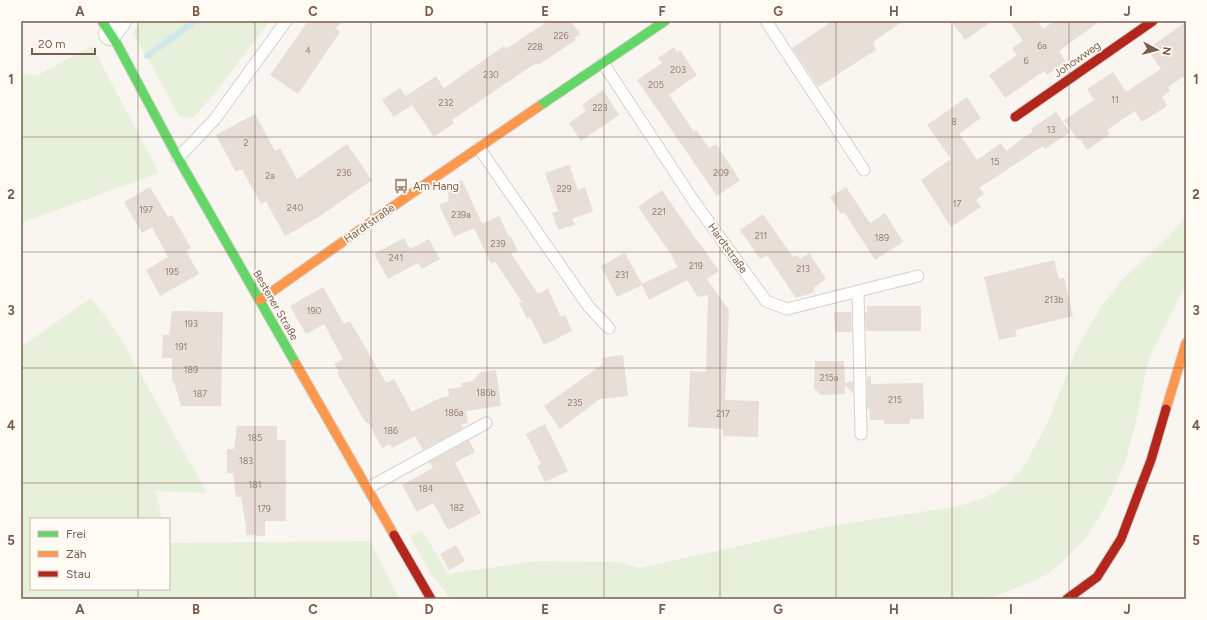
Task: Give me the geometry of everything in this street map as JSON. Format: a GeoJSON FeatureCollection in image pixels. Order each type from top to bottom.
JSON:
{"type":"FeatureCollection","features":[{"type":"Feature","properties":{"kind":"main road","name":"Hardtstraße"},"geometry":{"type":"LineString","coordinates":[[260,300],[665,21]]}},
{"type":"Feature","properties":{"kind":"main road","name":"Johowweg"},"geometry":{"type":"LineString","coordinates":[[1015,117],[1153,21]]}},
{"type":"Feature","properties":{"kind":"main road","name":"Bestener Straße"},"geometry":{"type":"LineString","coordinates":[[112,30],[178,158],[431,599]]}},
{"type":"Feature","properties":{"kind":"main road"},"geometry":{"type":"LineString","coordinates":[[1067,599],[1097,577],[1121,539],[1151,460],[1186,344]]}},
{"type":"Feature","properties":{"kind":"lane"},"geometry":{"type":"LineString","coordinates":[[178,158],[215,119],[286,21]]}},
{"type":"Feature","properties":{"kind":"lane"},"geometry":{"type":"LineString","coordinates":[[766,21],[864,170]]}},
{"type":"Feature","properties":{"kind":"lane","name":"Hardtstraße"},"geometry":{"type":"LineString","coordinates":[[603,63],[695,203],[766,302],[787,309],[918,276]]}},
{"type":"Feature","properties":{"kind":"lane"},"geometry":{"type":"LineString","coordinates":[[479,148],[589,307],[609,328]]}},
{"type":"Feature","properties":{"kind":"lane"},"geometry":{"type":"LineString","coordinates":[[858,292],[861,434]]}},
{"type":"Feature","properties":{"kind":"lane"},"geometry":{"type":"LineString","coordinates":[[368,488],[486,423]]}},
{"type":"Feature","properties":{"kind":"green space"},"geometry":{"type":"Polygon","coordinates":[[[140,21],[192,21],[145,54],[133,34],[140,21]]]}},
{"type":"Feature","properties":{"kind":"green space"},"geometry":{"type":"Polygon","coordinates":[[[197,21],[270,21],[215,93],[193,118],[179,116],[147,57],[197,21]]]}},
{"type":"Feature","properties":{"kind":"green space"},"geometry":{"type":"Polygon","coordinates":[[[92,46],[159,173],[21,223],[21,74],[36,76],[92,46]]]}},
{"type":"Feature","properties":{"kind":"green space"},"geometry":{"type":"Polygon","coordinates":[[[1186,216],[1186,284],[1152,352],[1145,375],[1136,422],[1126,459],[1113,491],[1099,518],[1083,541],[1048,574],[1028,583],[988,599],[449,599],[444,590],[430,573],[410,536],[422,530],[448,574],[538,561],[619,562],[639,568],[826,527],[959,506],[984,498],[1006,486],[1023,468],[1047,424],[1078,346],[1103,304],[1123,279],[1168,237],[1186,216]]]}},
{"type":"Feature","properties":{"kind":"green space"},"geometry":{"type":"Polygon","coordinates":[[[91,298],[117,332],[207,493],[156,491],[162,518],[30,518],[30,590],[170,590],[170,543],[370,541],[399,599],[21,599],[21,347],[91,298]]]}},
{"type":"Feature","properties":{"kind":"building"},"geometry":{"type":"Polygon","coordinates":[[[308,21],[342,21],[336,29],[340,32],[298,94],[270,75],[308,21]]]}},
{"type":"Feature","properties":{"kind":"building"},"geometry":{"type":"Polygon","coordinates":[[[548,21],[571,21],[580,34],[574,38],[576,40],[538,65],[536,63],[452,120],[454,123],[434,137],[406,96],[436,76],[444,88],[504,46],[506,49],[548,21]]]}},
{"type":"Feature","properties":{"kind":"building"},"geometry":{"type":"Polygon","coordinates":[[[833,21],[903,21],[873,42],[876,50],[818,87],[792,48],[833,21]]]}},
{"type":"Feature","properties":{"kind":"building"},"geometry":{"type":"Polygon","coordinates":[[[951,21],[992,21],[965,40],[951,21]]]}},
{"type":"Feature","properties":{"kind":"building"},"geometry":{"type":"Polygon","coordinates":[[[1009,21],[1037,21],[1043,29],[1054,21],[1100,21],[1059,51],[1066,62],[1047,75],[1044,71],[1005,98],[989,75],[1017,55],[1012,48],[1023,41],[1009,21]]]}},
{"type":"Feature","properties":{"kind":"building"},"geometry":{"type":"Polygon","coordinates":[[[1186,22],[1186,75],[1168,87],[1170,91],[1162,97],[1167,106],[1142,122],[1135,111],[1107,130],[1110,134],[1087,150],[1064,120],[1094,100],[1087,89],[1113,72],[1126,92],[1161,69],[1147,49],[1186,22]]]}},
{"type":"Feature","properties":{"kind":"building"},"geometry":{"type":"Polygon","coordinates":[[[674,47],[677,52],[680,50],[697,75],[669,95],[694,132],[696,130],[709,148],[716,144],[740,180],[717,196],[637,80],[662,63],[658,58],[674,47]]]}},
{"type":"Feature","properties":{"kind":"building"},"geometry":{"type":"Polygon","coordinates":[[[400,88],[412,105],[394,117],[382,100],[400,88]]]}},
{"type":"Feature","properties":{"kind":"building"},"geometry":{"type":"Polygon","coordinates":[[[603,90],[619,115],[581,141],[569,123],[586,111],[582,105],[603,90]]]}},
{"type":"Feature","properties":{"kind":"building"},"geometry":{"type":"Polygon","coordinates":[[[967,97],[981,118],[959,134],[977,160],[1001,143],[1006,151],[1033,131],[1031,129],[1056,112],[1070,132],[1045,149],[1043,146],[979,188],[984,194],[976,200],[981,207],[951,227],[921,180],[951,159],[927,125],[967,97]]]}},
{"type":"Feature","properties":{"kind":"building"},"geometry":{"type":"Polygon","coordinates":[[[255,114],[275,151],[280,148],[297,179],[347,144],[372,180],[317,218],[285,236],[266,201],[261,204],[242,169],[236,172],[216,135],[255,114]]]}},
{"type":"Feature","properties":{"kind":"building"},"geometry":{"type":"Polygon","coordinates":[[[569,165],[578,190],[585,187],[593,211],[572,219],[575,225],[558,230],[552,213],[558,211],[545,173],[569,165]]]}},
{"type":"Feature","properties":{"kind":"building"},"geometry":{"type":"Polygon","coordinates":[[[462,180],[482,224],[499,216],[509,237],[511,237],[518,251],[511,254],[538,294],[548,289],[561,317],[565,315],[572,331],[544,345],[530,317],[527,319],[519,303],[522,302],[495,262],[491,264],[474,228],[454,237],[439,205],[449,201],[449,196],[445,188],[462,180]]]}},
{"type":"Feature","properties":{"kind":"building"},"geometry":{"type":"Polygon","coordinates":[[[150,187],[168,217],[172,215],[191,248],[186,251],[199,274],[160,296],[146,270],[168,257],[152,227],[142,233],[124,202],[150,187]]]}},
{"type":"Feature","properties":{"kind":"building"},"geometry":{"type":"Polygon","coordinates":[[[846,187],[870,223],[885,213],[903,242],[875,260],[844,212],[841,214],[830,197],[846,187]]]}},
{"type":"Feature","properties":{"kind":"building"},"geometry":{"type":"Polygon","coordinates":[[[662,190],[719,271],[707,279],[729,310],[725,400],[759,401],[758,437],[723,436],[723,429],[688,427],[690,371],[706,372],[708,295],[698,297],[687,280],[649,300],[642,285],[617,297],[601,266],[625,253],[642,284],[678,267],[672,258],[673,257],[638,207],[662,190]]]}},
{"type":"Feature","properties":{"kind":"building"},"geometry":{"type":"Polygon","coordinates":[[[763,214],[793,257],[797,255],[800,259],[809,253],[826,279],[813,288],[815,292],[796,298],[767,255],[760,259],[740,230],[763,214]]]}},
{"type":"Feature","properties":{"kind":"building"},"geometry":{"type":"Polygon","coordinates":[[[404,238],[410,249],[429,239],[440,259],[422,269],[418,263],[388,279],[374,254],[404,238]]]}},
{"type":"Feature","properties":{"kind":"building"},"geometry":{"type":"Polygon","coordinates":[[[1054,260],[1059,279],[1064,278],[1073,316],[1015,330],[1017,336],[999,340],[984,277],[1054,260]]]}},
{"type":"Feature","properties":{"kind":"building"},"geometry":{"type":"Polygon","coordinates":[[[323,287],[344,324],[350,321],[386,383],[394,379],[412,412],[440,398],[449,396],[448,389],[462,387],[461,383],[472,381],[481,372],[496,370],[501,406],[466,411],[468,423],[461,424],[463,428],[423,450],[415,436],[392,448],[390,444],[382,448],[368,422],[366,423],[337,373],[339,372],[334,364],[343,359],[324,324],[306,334],[290,306],[323,287]]]}},
{"type":"Feature","properties":{"kind":"building"},"geometry":{"type":"Polygon","coordinates":[[[867,306],[921,306],[921,331],[866,331],[865,312],[867,312],[867,306]]]}},
{"type":"Feature","properties":{"kind":"building"},"geometry":{"type":"Polygon","coordinates":[[[172,311],[223,312],[221,406],[181,406],[174,382],[172,382],[172,358],[162,358],[163,335],[169,335],[172,311]]]}},
{"type":"Feature","properties":{"kind":"building"},"geometry":{"type":"Polygon","coordinates":[[[834,312],[851,312],[852,332],[835,332],[834,312]]]}},
{"type":"Feature","properties":{"kind":"building"},"geometry":{"type":"Polygon","coordinates":[[[623,355],[628,396],[600,399],[560,429],[544,406],[603,364],[602,358],[623,355]]]}},
{"type":"Feature","properties":{"kind":"building"},"geometry":{"type":"Polygon","coordinates":[[[815,361],[844,361],[845,383],[853,381],[853,394],[845,385],[845,394],[821,395],[814,388],[815,361]]]}},
{"type":"Feature","properties":{"kind":"building"},"geometry":{"type":"Polygon","coordinates":[[[871,376],[871,384],[923,383],[924,419],[910,419],[910,424],[884,424],[884,420],[870,420],[870,410],[867,408],[867,377],[871,376]]]}},
{"type":"Feature","properties":{"kind":"building"},"geometry":{"type":"Polygon","coordinates":[[[545,424],[568,471],[545,482],[537,466],[541,464],[526,434],[545,424]]]}},
{"type":"Feature","properties":{"kind":"building"},"geometry":{"type":"Polygon","coordinates":[[[237,426],[277,426],[277,440],[286,440],[286,521],[265,521],[265,536],[246,535],[241,497],[236,497],[233,473],[227,473],[227,449],[234,449],[237,426]]]}},
{"type":"Feature","properties":{"kind":"building"},"geometry":{"type":"Polygon","coordinates":[[[469,440],[475,452],[455,463],[481,513],[448,530],[433,503],[417,512],[402,485],[433,468],[429,462],[469,440]]]}},
{"type":"Feature","properties":{"kind":"building"},"geometry":{"type":"Polygon","coordinates":[[[456,545],[465,561],[449,570],[440,554],[456,545]]]}},
{"type":"Feature","properties":{"kind":"waterway"},"geometry":{"type":"LineString","coordinates":[[147,56],[195,21]]}},
{"type":"Feature","properties":{"kind":"traffic: fast"},"geometry":{"type":"LineString","coordinates":[[102,21],[117,44],[178,158],[296,364]]}},
{"type":"Feature","properties":{"kind":"traffic: fast"},"geometry":{"type":"LineString","coordinates":[[538,107],[665,21]]}},
{"type":"Feature","properties":{"kind":"traffic: slow"},"geometry":{"type":"LineString","coordinates":[[260,300],[538,107]]}},
{"type":"Feature","properties":{"kind":"traffic: slow"},"geometry":{"type":"LineString","coordinates":[[1166,409],[1186,343]]}},
{"type":"Feature","properties":{"kind":"traffic: slow"},"geometry":{"type":"LineString","coordinates":[[296,364],[394,535]]}},
{"type":"Feature","properties":{"kind":"traffic: jam"},"geometry":{"type":"LineString","coordinates":[[1015,117],[1153,21]]}},
{"type":"Feature","properties":{"kind":"traffic: jam"},"geometry":{"type":"LineString","coordinates":[[1067,599],[1097,577],[1121,539],[1151,460],[1166,409]]}},
{"type":"Feature","properties":{"kind":"traffic: jam"},"geometry":{"type":"LineString","coordinates":[[394,535],[431,599]]}},
{"type":"Feature","properties":{"kind":"place","name":"Am Hang"},"geometry":{"type":"Point","coordinates":[401,186]}}]}
